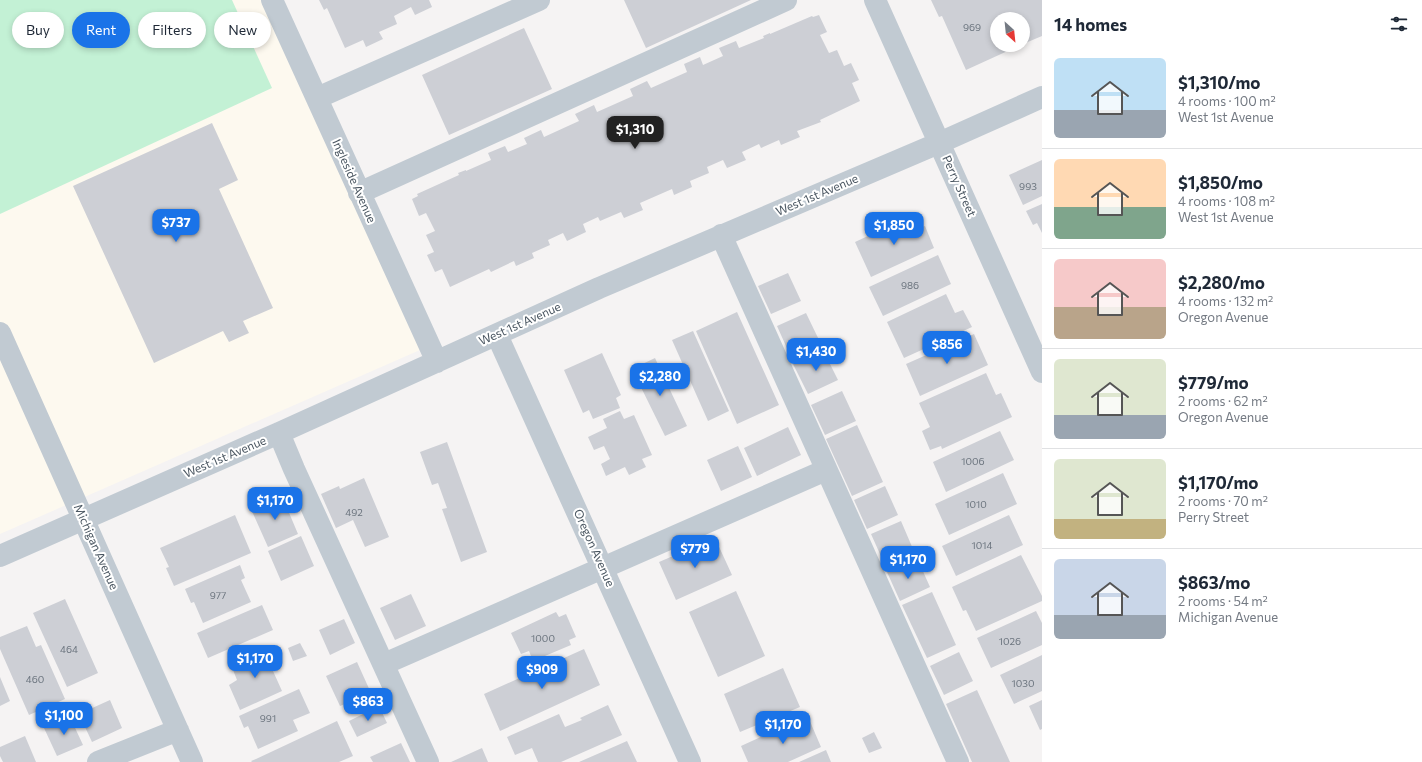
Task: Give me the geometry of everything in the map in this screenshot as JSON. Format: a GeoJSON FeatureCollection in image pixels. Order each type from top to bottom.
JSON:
{"type":"FeatureCollection","features":[{"type":"Feature","properties":{"kind":"street","name":"Ingleside Avenue"},"geometry":{"type":"LineString","coordinates":[[272,0],[437,362]]}},
{"type":"Feature","properties":{"kind":"street"},"geometry":{"type":"LineString","coordinates":[[359,193],[786,0]]}},
{"type":"Feature","properties":{"kind":"street","name":"Perry Street"},"geometry":{"type":"LineString","coordinates":[[875,0],[1042,372]]}},
{"type":"Feature","properties":{"kind":"street"},"geometry":{"type":"LineString","coordinates":[[317,98],[525,3]]}},
{"type":"Feature","properties":{"kind":"street","name":"West 1st Avenue"},"geometry":{"type":"LineString","coordinates":[[0,556],[279,433],[599,288],[939,143],[1042,97]]}},
{"type":"Feature","properties":{"kind":"street"},"geometry":{"type":"LineString","coordinates":[[721,235],[958,762]]}},
{"type":"Feature","properties":{"kind":"street","name":"Michigan Avenue"},"geometry":{"type":"LineString","coordinates":[[0,333],[192,762]]}},
{"type":"Feature","properties":{"kind":"street","name":"Oregon Avenue"},"geometry":{"type":"LineString","coordinates":[[497,335],[690,762]]}},
{"type":"Feature","properties":{"kind":"street"},"geometry":{"type":"LineString","coordinates":[[279,433],[297,476],[428,762]]}},
{"type":"Feature","properties":{"kind":"street"},"geometry":{"type":"LineString","coordinates":[[384,664],[826,470]]}},
{"type":"Feature","properties":{"kind":"street"},"geometry":{"type":"LineString","coordinates":[[98,762],[178,730]]}},
{"type":"Feature","properties":{"kind":"shaded area"},"geometry":{"type":"Polygon","coordinates":[[[0,0],[263,0],[268,12],[214,12],[214,48],[271,48],[271,18],[420,350],[0,534],[0,0]]]}},
{"type":"Feature","properties":{"kind":"green space"},"geometry":{"type":"Polygon","coordinates":[[[0,0],[232,0],[237,12],[214,12],[214,48],[254,48],[272,88],[0,214],[0,0]]]}},
{"type":"Feature","properties":{"kind":"building"},"geometry":{"type":"Polygon","coordinates":[[[319,0],[429,0],[432,7],[415,15],[411,7],[394,16],[397,24],[379,32],[383,39],[366,47],[363,40],[345,48],[327,8],[324,10],[319,0]]]}},
{"type":"Feature","properties":{"kind":"building"},"geometry":{"type":"Polygon","coordinates":[[[624,0],[751,0],[646,48],[624,0]]]}},
{"type":"Feature","properties":{"kind":"building"},"geometry":{"type":"Polygon","coordinates":[[[931,0],[1042,0],[1042,36],[1030,41],[1030,12],[990,12],[990,52],[1006,52],[966,70],[942,16],[939,17],[931,0]]]}},
{"type":"Feature","properties":{"kind":"building"},"geometry":{"type":"Polygon","coordinates":[[[819,15],[827,32],[820,35],[829,53],[837,50],[844,66],[851,63],[859,80],[852,83],[860,101],[820,120],[821,122],[797,131],[800,137],[781,145],[779,140],[761,148],[759,144],[742,152],[746,160],[727,168],[723,160],[707,167],[709,173],[690,181],[692,187],[674,195],[672,189],[640,203],[643,210],[624,218],[621,212],[600,221],[598,217],[583,224],[586,232],[567,241],[563,233],[548,240],[550,245],[532,253],[534,258],[516,266],[514,261],[491,272],[489,269],[450,287],[442,269],[435,272],[427,255],[434,252],[426,235],[435,231],[426,213],[419,216],[412,199],[418,196],[417,194],[459,175],[458,173],[491,160],[488,153],[505,146],[508,152],[527,144],[524,138],[541,130],[544,137],[579,121],[575,114],[594,105],[597,112],[633,96],[630,89],[647,81],[651,88],[687,72],[684,64],[700,57],[703,65],[723,56],[719,48],[736,41],[739,48],[764,38],[763,36],[770,33],[812,16],[819,15]]]}},
{"type":"Feature","properties":{"kind":"building"},"geometry":{"type":"Polygon","coordinates":[[[524,28],[552,89],[449,135],[422,75],[524,28]]]}},
{"type":"Feature","properties":{"kind":"building"},"geometry":{"type":"Polygon","coordinates":[[[212,123],[238,180],[219,189],[273,308],[243,321],[249,333],[229,342],[223,331],[154,363],[73,186],[212,123]]]}},
{"type":"Feature","properties":{"kind":"building"},"geometry":{"type":"Polygon","coordinates":[[[1042,160],[1042,196],[1023,205],[1009,175],[1042,160]]]}},
{"type":"Feature","properties":{"kind":"building"},"geometry":{"type":"Polygon","coordinates":[[[1042,204],[1042,233],[1037,223],[1033,225],[1026,211],[1042,204]]]}},
{"type":"Feature","properties":{"kind":"building"},"geometry":{"type":"Polygon","coordinates":[[[913,215],[919,228],[925,226],[934,248],[871,277],[855,242],[913,215]]]}},
{"type":"Feature","properties":{"kind":"building"},"geometry":{"type":"Polygon","coordinates":[[[938,255],[951,284],[883,316],[869,287],[938,255]]]}},
{"type":"Feature","properties":{"kind":"building"},"geometry":{"type":"Polygon","coordinates":[[[788,273],[801,301],[771,314],[758,286],[788,273]]]}},
{"type":"Feature","properties":{"kind":"building"},"geometry":{"type":"Polygon","coordinates":[[[946,294],[955,313],[963,310],[972,327],[904,358],[887,322],[946,294]]]}},
{"type":"Feature","properties":{"kind":"building"},"geometry":{"type":"Polygon","coordinates":[[[737,312],[779,405],[737,424],[696,331],[737,312]]]}},
{"type":"Feature","properties":{"kind":"building"},"geometry":{"type":"Polygon","coordinates":[[[806,313],[820,342],[790,355],[777,326],[806,313]]]}},
{"type":"Feature","properties":{"kind":"building"},"geometry":{"type":"Polygon","coordinates":[[[693,331],[729,411],[708,421],[672,340],[693,331]]]}},
{"type":"Feature","properties":{"kind":"building"},"geometry":{"type":"Polygon","coordinates":[[[974,334],[988,365],[920,396],[906,364],[974,334]]]}},
{"type":"Feature","properties":{"kind":"building"},"geometry":{"type":"Polygon","coordinates":[[[823,350],[838,380],[808,394],[793,364],[823,350]]]}},
{"type":"Feature","properties":{"kind":"building"},"geometry":{"type":"Polygon","coordinates":[[[602,353],[621,395],[616,398],[620,408],[593,419],[589,410],[583,413],[564,370],[602,353]]]}},
{"type":"Feature","properties":{"kind":"building"},"geometry":{"type":"Polygon","coordinates":[[[655,358],[687,426],[665,436],[632,369],[655,358]]]}},
{"type":"Feature","properties":{"kind":"building"},"geometry":{"type":"Polygon","coordinates":[[[986,373],[996,395],[1001,393],[1012,417],[942,449],[941,446],[930,450],[922,431],[930,427],[919,403],[986,373]]]}},
{"type":"Feature","properties":{"kind":"building"},"geometry":{"type":"Polygon","coordinates":[[[842,391],[856,421],[825,435],[811,405],[842,391]]]}},
{"type":"Feature","properties":{"kind":"building"},"geometry":{"type":"Polygon","coordinates":[[[620,411],[624,419],[634,415],[652,455],[642,459],[646,467],[629,475],[625,467],[606,476],[601,464],[610,459],[604,446],[594,450],[588,437],[607,428],[603,419],[620,411]]]}},
{"type":"Feature","properties":{"kind":"building"},"geometry":{"type":"Polygon","coordinates":[[[857,425],[883,482],[852,496],[826,439],[857,425]]]}},
{"type":"Feature","properties":{"kind":"building"},"geometry":{"type":"Polygon","coordinates":[[[788,427],[801,455],[757,476],[744,448],[788,427]]]}},
{"type":"Feature","properties":{"kind":"building"},"geometry":{"type":"Polygon","coordinates":[[[1000,431],[1014,460],[946,492],[933,462],[1000,431]]]}},
{"type":"Feature","properties":{"kind":"building"},"geometry":{"type":"Polygon","coordinates":[[[447,442],[487,552],[461,562],[442,509],[447,508],[438,483],[432,485],[420,452],[447,442]]]}},
{"type":"Feature","properties":{"kind":"building"},"geometry":{"type":"Polygon","coordinates":[[[738,446],[752,477],[721,491],[707,460],[738,446]]]}},
{"type":"Feature","properties":{"kind":"building"},"geometry":{"type":"Polygon","coordinates":[[[1003,473],[1017,504],[949,535],[935,504],[1003,473]]]}},
{"type":"Feature","properties":{"kind":"building"},"geometry":{"type":"Polygon","coordinates":[[[364,478],[389,537],[365,547],[353,520],[336,528],[321,494],[339,486],[340,489],[364,478]]]}},
{"type":"Feature","properties":{"kind":"building"},"geometry":{"type":"Polygon","coordinates":[[[885,486],[898,515],[867,529],[854,500],[885,486]]]}},
{"type":"Feature","properties":{"kind":"building"},"geometry":{"type":"Polygon","coordinates":[[[282,496],[298,534],[268,547],[251,509],[282,496]]]}},
{"type":"Feature","properties":{"kind":"building"},"geometry":{"type":"Polygon","coordinates":[[[235,515],[251,553],[174,586],[166,568],[169,567],[160,548],[235,515]]]}},
{"type":"Feature","properties":{"kind":"building"},"geometry":{"type":"Polygon","coordinates":[[[1009,515],[1023,545],[956,576],[942,546],[1009,515]]]}},
{"type":"Feature","properties":{"kind":"building"},"geometry":{"type":"Polygon","coordinates":[[[901,521],[913,549],[884,563],[871,534],[901,521]]]}},
{"type":"Feature","properties":{"kind":"building"},"geometry":{"type":"Polygon","coordinates":[[[301,536],[314,566],[281,581],[268,551],[301,536]]]}},
{"type":"Feature","properties":{"kind":"building"},"geometry":{"type":"Polygon","coordinates":[[[715,538],[732,575],[676,600],[659,562],[715,538]]]}},
{"type":"Feature","properties":{"kind":"building"},"geometry":{"type":"Polygon","coordinates":[[[1021,555],[1042,596],[1042,601],[976,631],[966,610],[963,611],[952,587],[1021,555]]]}},
{"type":"Feature","properties":{"kind":"building"},"geometry":{"type":"Polygon","coordinates":[[[917,558],[930,587],[900,601],[887,572],[917,558]]]}},
{"type":"Feature","properties":{"kind":"building"},"geometry":{"type":"Polygon","coordinates":[[[240,565],[245,578],[241,580],[251,602],[203,623],[194,602],[191,603],[185,589],[240,565]]]}},
{"type":"Feature","properties":{"kind":"building"},"geometry":{"type":"Polygon","coordinates":[[[736,591],[765,656],[718,677],[689,612],[736,591]]]}},
{"type":"Feature","properties":{"kind":"building"},"geometry":{"type":"Polygon","coordinates":[[[932,592],[956,645],[927,658],[902,605],[932,592]]]}},
{"type":"Feature","properties":{"kind":"building"},"geometry":{"type":"Polygon","coordinates":[[[411,594],[426,626],[395,640],[380,608],[411,594]]]}},
{"type":"Feature","properties":{"kind":"building"},"geometry":{"type":"Polygon","coordinates":[[[65,599],[98,673],[67,687],[33,613],[65,599]]]}},
{"type":"Feature","properties":{"kind":"building"},"geometry":{"type":"Polygon","coordinates":[[[262,605],[273,630],[208,658],[197,633],[262,605]]]}},
{"type":"Feature","properties":{"kind":"building"},"geometry":{"type":"Polygon","coordinates":[[[1036,611],[1042,623],[1042,645],[991,668],[977,638],[1036,611]]]}},
{"type":"Feature","properties":{"kind":"building"},"geometry":{"type":"Polygon","coordinates":[[[556,612],[559,617],[566,614],[576,637],[569,640],[571,645],[533,661],[529,651],[521,654],[511,633],[556,612]]]}},
{"type":"Feature","properties":{"kind":"building"},"geometry":{"type":"Polygon","coordinates":[[[344,619],[355,643],[330,655],[319,630],[344,619]]]}},
{"type":"Feature","properties":{"kind":"building"},"geometry":{"type":"Polygon","coordinates":[[[27,626],[36,647],[41,645],[65,699],[29,715],[0,649],[0,637],[27,626]]]}},
{"type":"Feature","properties":{"kind":"building"},"geometry":{"type":"Polygon","coordinates":[[[300,643],[307,656],[293,661],[288,648],[300,643]]]}},
{"type":"Feature","properties":{"kind":"building"},"geometry":{"type":"Polygon","coordinates":[[[269,648],[279,669],[273,671],[282,691],[240,710],[229,685],[237,680],[231,665],[269,648]]]}},
{"type":"Feature","properties":{"kind":"building"},"geometry":{"type":"Polygon","coordinates":[[[584,649],[600,685],[500,731],[484,694],[584,649]]]}},
{"type":"Feature","properties":{"kind":"building"},"geometry":{"type":"Polygon","coordinates":[[[959,652],[973,681],[944,695],[930,666],[959,652]]]}},
{"type":"Feature","properties":{"kind":"building"},"geometry":{"type":"Polygon","coordinates":[[[1042,655],[1042,691],[1014,704],[1000,675],[1042,655]]]}},
{"type":"Feature","properties":{"kind":"building"},"geometry":{"type":"Polygon","coordinates":[[[357,662],[371,693],[340,706],[326,676],[357,662]]]}},
{"type":"Feature","properties":{"kind":"building"},"geometry":{"type":"Polygon","coordinates":[[[783,668],[800,707],[740,732],[724,694],[783,668]]]}},
{"type":"Feature","properties":{"kind":"building"},"geometry":{"type":"Polygon","coordinates":[[[0,677],[10,701],[0,706],[0,677]]]}},
{"type":"Feature","properties":{"kind":"building"},"geometry":{"type":"Polygon","coordinates":[[[299,689],[310,713],[293,720],[298,731],[258,749],[248,726],[244,728],[239,716],[299,689]]]}},
{"type":"Feature","properties":{"kind":"building"},"geometry":{"type":"Polygon","coordinates":[[[977,690],[1010,762],[972,762],[946,704],[977,690]]]}},
{"type":"Feature","properties":{"kind":"building"},"geometry":{"type":"Polygon","coordinates":[[[110,700],[122,728],[92,742],[79,714],[110,700]]]}},
{"type":"Feature","properties":{"kind":"building"},"geometry":{"type":"Polygon","coordinates":[[[1042,700],[1042,729],[1040,730],[1029,706],[1042,700]]]}},
{"type":"Feature","properties":{"kind":"building"},"geometry":{"type":"Polygon","coordinates":[[[608,705],[622,735],[561,762],[538,762],[532,748],[515,755],[507,737],[559,714],[565,727],[582,720],[580,718],[608,705]]]}},
{"type":"Feature","properties":{"kind":"building"},"geometry":{"type":"Polygon","coordinates":[[[379,706],[387,723],[357,737],[349,721],[379,706]]]}},
{"type":"Feature","properties":{"kind":"building"},"geometry":{"type":"Polygon","coordinates":[[[70,717],[83,745],[57,756],[44,728],[70,717]]]}},
{"type":"Feature","properties":{"kind":"building"},"geometry":{"type":"Polygon","coordinates":[[[809,719],[821,747],[788,762],[748,762],[741,746],[767,734],[768,737],[809,719]]]}},
{"type":"Feature","properties":{"kind":"building"},"geometry":{"type":"Polygon","coordinates":[[[337,721],[353,756],[339,762],[251,761],[256,759],[337,721]]]}},
{"type":"Feature","properties":{"kind":"building"},"geometry":{"type":"Polygon","coordinates":[[[874,732],[882,748],[869,753],[862,738],[874,732]]]}},
{"type":"Feature","properties":{"kind":"building"},"geometry":{"type":"Polygon","coordinates":[[[25,736],[36,762],[3,762],[0,756],[0,747],[25,736]]]}},
{"type":"Feature","properties":{"kind":"building"},"geometry":{"type":"Polygon","coordinates":[[[627,741],[637,762],[579,762],[618,745],[627,741]]]}},
{"type":"Feature","properties":{"kind":"building"},"geometry":{"type":"Polygon","coordinates":[[[401,743],[410,762],[373,762],[370,757],[401,743]]]}},
{"type":"Feature","properties":{"kind":"building"},"geometry":{"type":"Polygon","coordinates":[[[482,748],[488,762],[451,762],[482,748]]]}},
{"type":"Feature","properties":{"kind":"building"},"geometry":{"type":"Polygon","coordinates":[[[826,750],[831,762],[799,762],[826,750]]]}}]}
